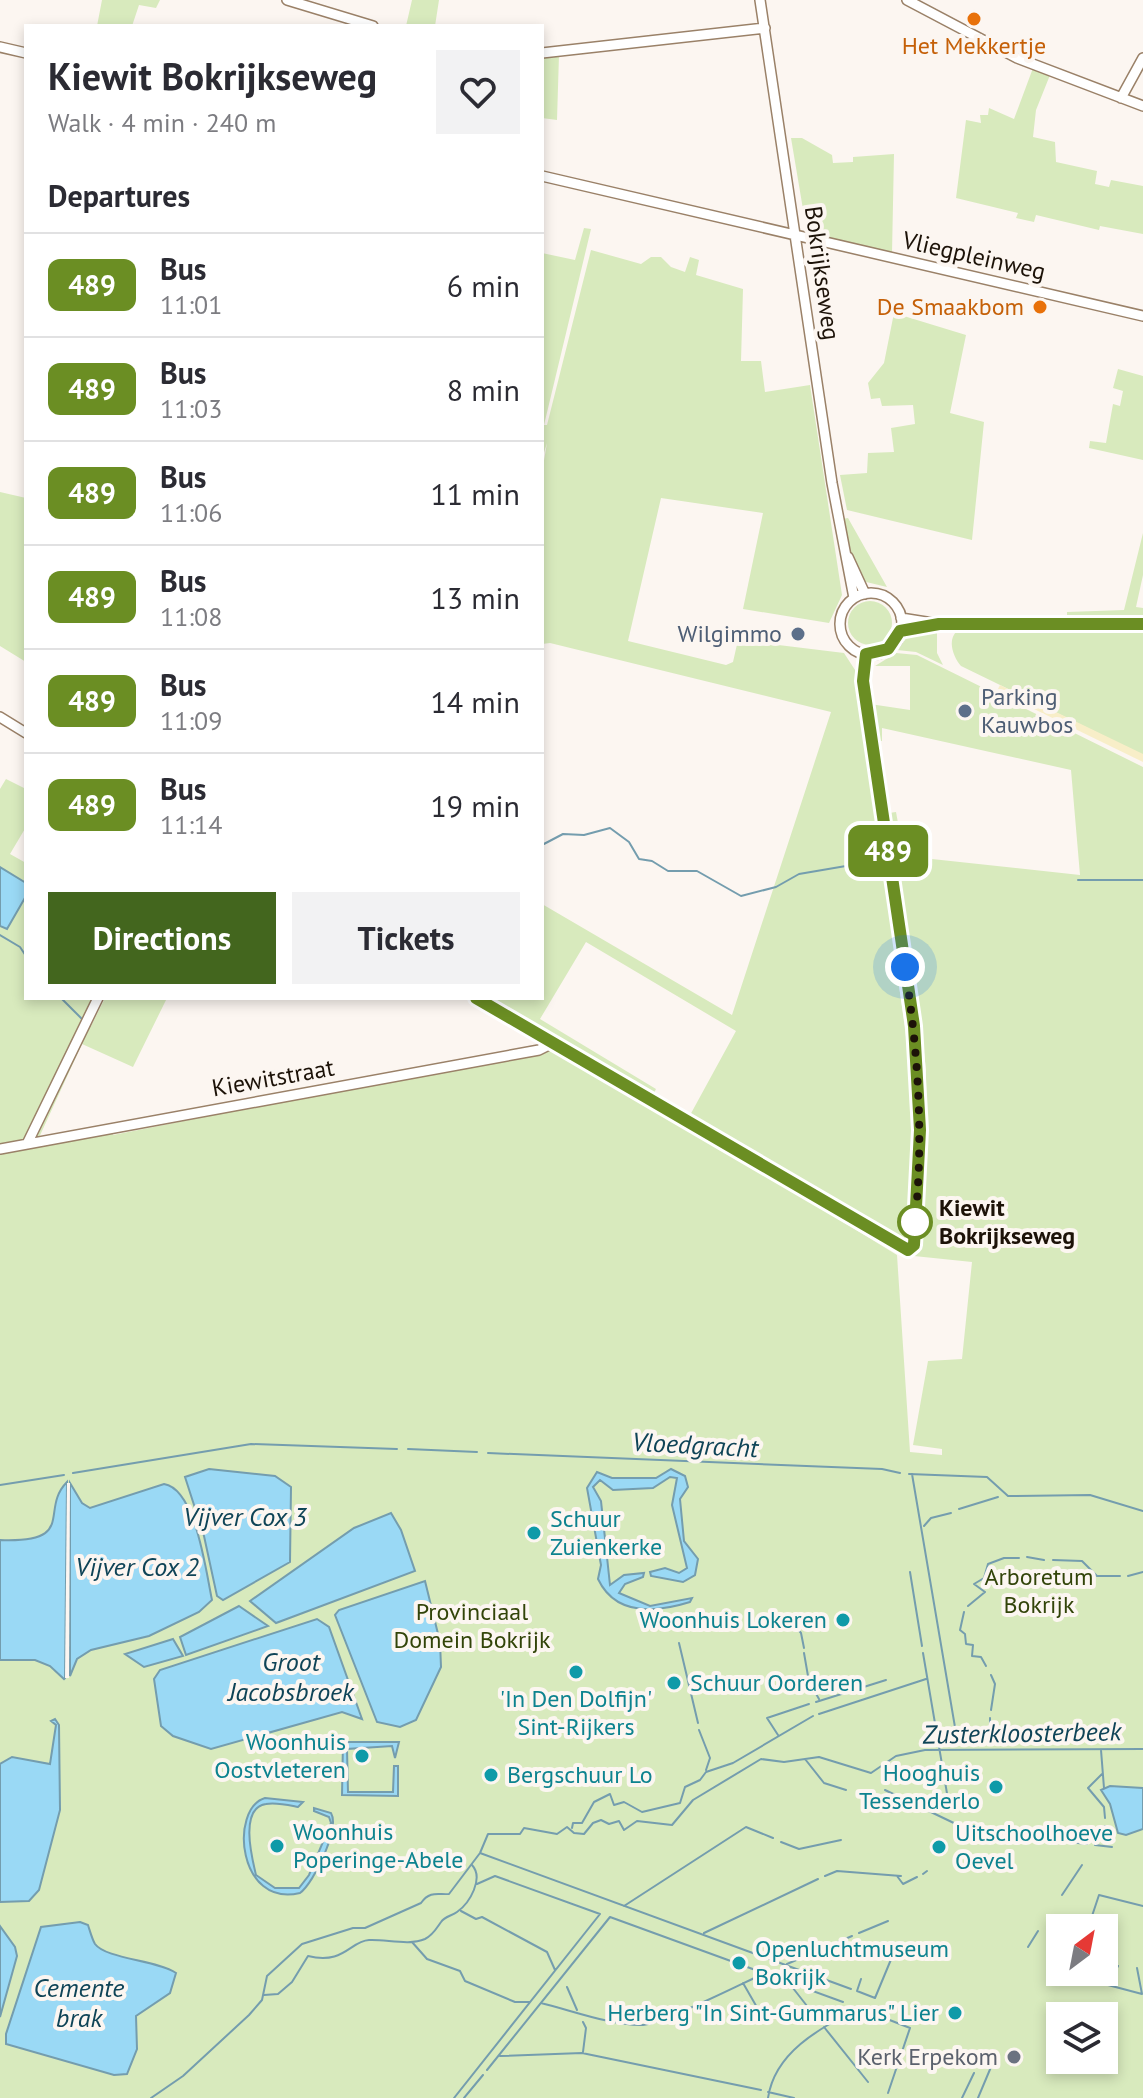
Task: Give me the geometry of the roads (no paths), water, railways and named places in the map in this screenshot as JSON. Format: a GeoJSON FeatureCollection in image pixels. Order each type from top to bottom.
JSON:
{"type":"FeatureCollection","features":[{"type":"Feature","properties":{"kind":"street"},"geometry":{"type":"LineString","coordinates":[[287,0],[366,24]]}},
{"type":"Feature","properties":{"kind":"street","name":"Bokrijkseweg"},"geometry":{"type":"LineString","coordinates":[[760,0],[844,551],[854,598]]}},
{"type":"Feature","properties":{"kind":"street"},"geometry":{"type":"LineString","coordinates":[[907,0],[1017,58],[1143,106]]}},
{"type":"Feature","properties":{"kind":"street"},"geometry":{"type":"LineString","coordinates":[[544,53],[765,28]]}},
{"type":"Feature","properties":{"kind":"street"},"geometry":{"type":"LineString","coordinates":[[0,47],[24,53]]}},
{"type":"Feature","properties":{"kind":"street"},"geometry":{"type":"LineString","coordinates":[[1121,98],[1143,58]]}},
{"type":"Feature","properties":{"kind":"street","name":"Vliegpleinweg"},"geometry":{"type":"LineString","coordinates":[[544,176],[1143,316]]}},
{"type":"Feature","properties":{"kind":"street","name":"Bokrijkseweg"},"geometry":{"type":"LineString","coordinates":[[844,551],[865,594]]}},
{"type":"Feature","properties":{"kind":"street"},"geometry":{"type":"LineString","coordinates":[[865,594],[884,596],[898,609],[901,618],[900,631],[888,649],[866,654],[851,647],[842,634],[841,618],[854,598],[865,594]]}},
{"type":"Feature","properties":{"kind":"street"},"geometry":{"type":"LineString","coordinates":[[901,618],[939,624],[1143,624]]}},
{"type":"Feature","properties":{"kind":"street"},"geometry":{"type":"LineString","coordinates":[[900,631],[939,624]]}},
{"type":"Feature","properties":{"kind":"street"},"geometry":{"type":"LineString","coordinates":[[479,1000],[908,1250],[914,1245],[920,1130],[914,1026],[863,681],[866,654]]}},
{"type":"Feature","properties":{"kind":"street"},"geometry":{"type":"LineString","coordinates":[[0,717],[24,732]]}},
{"type":"Feature","properties":{"kind":"street"},"geometry":{"type":"LineString","coordinates":[[27,1144],[97,1000]]}},
{"type":"Feature","properties":{"kind":"street","name":"Kiewitstraat"},"geometry":{"type":"LineString","coordinates":[[0,1149],[539,1050],[553,1043]]}},
{"type":"Feature","properties":{"kind":"water"},"geometry":{"type":"Polygon","coordinates":[[[0,867],[24,882],[24,899],[7,929],[0,926],[0,867]]]}},
{"type":"Feature","properties":{"kind":"water","name":"Vijver Cox 3"},"geometry":{"type":"Polygon","coordinates":[[[209,1469],[275,1476],[291,1487],[290,1562],[223,1600],[217,1596],[204,1536],[185,1477],[209,1469]]]}},
{"type":"Feature","properties":{"kind":"water"},"geometry":{"type":"Polygon","coordinates":[[[671,1469],[685,1476],[688,1487],[680,1499],[684,1541],[698,1559],[695,1575],[683,1582],[651,1576],[650,1572],[665,1568],[679,1573],[687,1568],[672,1505],[677,1478],[670,1477],[653,1488],[613,1490],[600,1480],[593,1487],[601,1501],[610,1585],[624,1575],[644,1573],[643,1577],[625,1584],[619,1593],[650,1606],[692,1598],[690,1602],[665,1608],[627,1606],[615,1600],[598,1579],[601,1565],[587,1488],[597,1472],[612,1478],[656,1478],[671,1469]]]}},
{"type":"Feature","properties":{"kind":"water"},"geometry":{"type":"Polygon","coordinates":[[[67,1482],[64,1679],[50,1666],[35,1660],[0,1660],[0,1540],[24,1540],[48,1530],[59,1493],[67,1482]]]}},
{"type":"Feature","properties":{"kind":"water","name":"Vijver Cox 2"},"geometry":{"type":"Polygon","coordinates":[[[70,1483],[82,1503],[90,1508],[164,1484],[175,1489],[184,1500],[198,1533],[212,1600],[199,1612],[149,1636],[91,1650],[77,1659],[70,1676],[70,1483]]]}},
{"type":"Feature","properties":{"kind":"water"},"geometry":{"type":"Polygon","coordinates":[[[391,1513],[401,1530],[415,1571],[276,1623],[250,1601],[354,1528],[391,1513]]]}},
{"type":"Feature","properties":{"kind":"water"},"geometry":{"type":"Polygon","coordinates":[[[425,1581],[440,1642],[441,1667],[416,1720],[400,1727],[377,1722],[335,1615],[339,1610],[425,1581]]]}},
{"type":"Feature","properties":{"kind":"water"},"geometry":{"type":"Polygon","coordinates":[[[239,1606],[268,1626],[186,1655],[180,1637],[239,1606]]]}},
{"type":"Feature","properties":{"kind":"water","name":"Groot Jacobsbroek"},"geometry":{"type":"Polygon","coordinates":[[[317,1619],[329,1627],[362,1719],[342,1712],[211,1749],[173,1736],[161,1726],[154,1679],[160,1670],[317,1619]]]}},
{"type":"Feature","properties":{"kind":"water"},"geometry":{"type":"Polygon","coordinates":[[[173,1639],[183,1656],[144,1667],[125,1654],[173,1639]]]}},
{"type":"Feature","properties":{"kind":"water"},"geometry":{"type":"Polygon","coordinates":[[[55,1719],[59,1725],[60,1810],[39,1890],[29,1901],[0,1902],[0,1764],[12,1757],[50,1764],[56,1725],[51,1721],[55,1719]]]}},
{"type":"Feature","properties":{"kind":"water"},"geometry":{"type":"Polygon","coordinates":[[[343,1742],[399,1742],[395,1758],[392,1746],[347,1749],[348,1792],[393,1792],[394,1766],[398,1766],[398,1796],[342,1795],[343,1742]]]}},
{"type":"Feature","properties":{"kind":"water"},"geometry":{"type":"Polygon","coordinates":[[[1110,1786],[1143,1788],[1143,1829],[1126,1835],[1118,1833],[1110,1804],[1101,1790],[1110,1786]]]}},
{"type":"Feature","properties":{"kind":"water"},"geometry":{"type":"Polygon","coordinates":[[[265,1798],[303,1802],[298,1807],[266,1804],[252,1814],[249,1835],[256,1875],[275,1888],[299,1888],[309,1875],[331,1823],[329,1817],[314,1811],[314,1808],[331,1813],[332,1830],[324,1855],[300,1893],[279,1894],[263,1886],[252,1872],[244,1837],[254,1806],[265,1798]]]}},
{"type":"Feature","properties":{"kind":"water","name":"Cemente brak"},"geometry":{"type":"Polygon","coordinates":[[[80,1922],[88,1925],[95,1944],[101,1949],[176,1973],[170,1993],[136,2016],[137,2049],[127,2074],[114,2075],[6,2044],[6,2034],[41,1927],[80,1922]]]}},
{"type":"Feature","properties":{"kind":"water"},"geometry":{"type":"Polygon","coordinates":[[[0,1926],[15,1947],[17,1956],[0,2017],[0,1926]]]}},
{"type":"Feature","properties":{"kind":"waterway"},"geometry":{"type":"LineString","coordinates":[[544,844],[563,834],[584,835],[610,828],[629,842],[639,859],[652,861],[668,871],[697,871],[741,896],[776,887],[799,874],[881,860]]}},
{"type":"Feature","properties":{"kind":"waterway"},"geometry":{"type":"LineString","coordinates":[[1078,880],[1143,880]]}},
{"type":"Feature","properties":{"kind":"waterway"},"geometry":{"type":"LineString","coordinates":[[0,935],[24,953]]}},
{"type":"Feature","properties":{"kind":"waterway"},"geometry":{"type":"LineString","coordinates":[[63,1000],[84,1021]]}},
{"type":"Feature","properties":{"kind":"waterway","name":"Vloedgracht"},"geometry":{"type":"LineString","coordinates":[[73,1473],[251,1444],[397,1449]]}},
{"type":"Feature","properties":{"kind":"waterway","name":"Vloedgracht"},"geometry":{"type":"LineString","coordinates":[[408,1449],[477,1452]]}},
{"type":"Feature","properties":{"kind":"waterway","name":"Vloedgracht"},"geometry":{"type":"LineString","coordinates":[[488,1453],[882,1469],[900,1473]]}},
{"type":"Feature","properties":{"kind":"waterway","name":"Vloedgracht"},"geometry":{"type":"LineString","coordinates":[[909,1474],[987,1477],[1008,1496],[1090,1495],[1143,1511]]}},
{"type":"Feature","properties":{"kind":"waterway"},"geometry":{"type":"LineString","coordinates":[[912,1474],[956,1733]]}},
{"type":"Feature","properties":{"kind":"waterway","name":"Vloedgracht"},"geometry":{"type":"LineString","coordinates":[[0,1485],[64,1475]]}},
{"type":"Feature","properties":{"kind":"waterway"},"geometry":{"type":"LineString","coordinates":[[959,1509],[998,1497]]}},
{"type":"Feature","properties":{"kind":"waterway"},"geometry":{"type":"LineString","coordinates":[[924,1526],[931,1518],[951,1513]]}},
{"type":"Feature","properties":{"kind":"waterway"},"geometry":{"type":"LineString","coordinates":[[1027,1557],[1044,1560]]}},
{"type":"Feature","properties":{"kind":"waterway"},"geometry":{"type":"LineString","coordinates":[[968,1606],[985,1592],[974,1584],[984,1578],[988,1564],[1004,1558],[1019,1558]]}},
{"type":"Feature","properties":{"kind":"waterway"},"geometry":{"type":"LineString","coordinates":[[1053,1560],[1082,1561],[1097,1576],[1120,1576]]}},
{"type":"Feature","properties":{"kind":"waterway"},"geometry":{"type":"LineString","coordinates":[[910,1572],[922,1646]]}},
{"type":"Feature","properties":{"kind":"waterway"},"geometry":{"type":"LineString","coordinates":[[1128,1576],[1143,1572]]}},
{"type":"Feature","properties":{"kind":"waterway"},"geometry":{"type":"LineString","coordinates":[[964,1612],[960,1630],[965,1634],[966,1644],[973,1645],[972,1656],[981,1657],[986,1666]]}},
{"type":"Feature","properties":{"kind":"waterway"},"geometry":{"type":"LineString","coordinates":[[786,1615],[801,1633],[804,1648]]}},
{"type":"Feature","properties":{"kind":"waterway"},"geometry":{"type":"LineString","coordinates":[[679,1643],[698,1723]]}},
{"type":"Feature","properties":{"kind":"waterway"},"geometry":{"type":"LineString","coordinates":[[804,1653],[808,1676]]}},
{"type":"Feature","properties":{"kind":"waterway"},"geometry":{"type":"LineString","coordinates":[[923,1653],[950,1811]]}},
{"type":"Feature","properties":{"kind":"waterway"},"geometry":{"type":"LineString","coordinates":[[991,1675],[995,1684],[991,1710]]}},
{"type":"Feature","properties":{"kind":"waterway"},"geometry":{"type":"LineString","coordinates":[[819,1714],[926,1679]]}},
{"type":"Feature","properties":{"kind":"waterway"},"geometry":{"type":"LineString","coordinates":[[816,1702],[886,1680]]}},
{"type":"Feature","properties":{"kind":"waterway"},"geometry":{"type":"LineString","coordinates":[[810,1683],[819,1699]]}},
{"type":"Feature","properties":{"kind":"waterway"},"geometry":{"type":"LineString","coordinates":[[778,1735],[767,1718],[809,1704]]}},
{"type":"Feature","properties":{"kind":"waterway"},"geometry":{"type":"LineString","coordinates":[[572,1828],[573,1823],[582,1823],[594,1802],[610,1794],[614,1805],[624,1802],[642,1812],[680,1803],[685,1787],[700,1780],[706,1772],[733,1763],[813,1716]]}},
{"type":"Feature","properties":{"kind":"waterway"},"geometry":{"type":"LineString","coordinates":[[990,1718],[990,1742]]}},
{"type":"Feature","properties":{"kind":"waterway"},"geometry":{"type":"LineString","coordinates":[[699,1730],[710,1758],[706,1770]]}},
{"type":"Feature","properties":{"kind":"waterway","name":"Zusterkloosterbeek"},"geometry":{"type":"LineString","coordinates":[[151,2098],[183,2076],[249,2015],[262,2000],[267,1976],[302,1944],[353,1928],[365,1928],[421,1903],[431,1895],[449,1894],[480,1853],[488,1834],[520,1834],[524,1828],[557,1834],[567,1827],[574,1833],[584,1834],[593,1823],[601,1820],[609,1824],[619,1821],[624,1830],[637,1821],[672,1825],[693,1800],[761,1759],[784,1762],[819,1757],[871,1773],[896,1756],[925,1750],[1143,1749]]}},
{"type":"Feature","properties":{"kind":"waterway"},"geometry":{"type":"LineString","coordinates":[[1101,1750],[1104,1788]]}},
{"type":"Feature","properties":{"kind":"waterway"},"geometry":{"type":"LineString","coordinates":[[805,1759],[824,1783],[846,1790]]}},
{"type":"Feature","properties":{"kind":"waterway"},"geometry":{"type":"LineString","coordinates":[[1102,1774],[1088,1788],[1104,1807],[1105,1818]]}},
{"type":"Feature","properties":{"kind":"waterway"},"geometry":{"type":"LineString","coordinates":[[885,1790],[958,1825]]}},
{"type":"Feature","properties":{"kind":"waterway"},"geometry":{"type":"LineString","coordinates":[[1096,1839],[1104,1838],[1105,1826]]}},
{"type":"Feature","properties":{"kind":"waterway"},"geometry":{"type":"LineString","coordinates":[[624,1906],[746,1827],[773,1838]]}},
{"type":"Feature","properties":{"kind":"waterway"},"geometry":{"type":"LineString","coordinates":[[988,1834],[1026,1837]]}},
{"type":"Feature","properties":{"kind":"waterway"},"geometry":{"type":"LineString","coordinates":[[1033,1838],[1087,1844]]}},
{"type":"Feature","properties":{"kind":"waterway"},"geometry":{"type":"LineString","coordinates":[[781,1842],[799,1849],[841,1840]]}},
{"type":"Feature","properties":{"kind":"waterway"},"geometry":{"type":"LineString","coordinates":[[1095,1845],[1112,1847]]}},
{"type":"Feature","properties":{"kind":"waterway"},"geometry":{"type":"LineString","coordinates":[[480,1853],[851,1989]]}},
{"type":"Feature","properties":{"kind":"waterway"},"geometry":{"type":"LineString","coordinates":[[264,1995],[278,1994],[292,1982],[308,1956],[338,1955],[362,1941],[412,1942],[428,1937],[471,1897],[477,1877],[472,1865]]}},
{"type":"Feature","properties":{"kind":"waterway"},"geometry":{"type":"LineString","coordinates":[[1062,1895],[1082,1865]]}},
{"type":"Feature","properties":{"kind":"waterway"},"geometry":{"type":"LineString","coordinates":[[825,1876],[837,1871],[901,1876]]}},
{"type":"Feature","properties":{"kind":"waterway"},"geometry":{"type":"LineString","coordinates":[[923,1874],[927,1871]]}},
{"type":"Feature","properties":{"kind":"waterway"},"geometry":{"type":"LineString","coordinates":[[454,2098],[600,1914],[495,1876],[477,1884]]}},
{"type":"Feature","properties":{"kind":"waterway"},"geometry":{"type":"LineString","coordinates":[[897,1876],[903,1884],[917,1877]]}},
{"type":"Feature","properties":{"kind":"waterway"},"geometry":{"type":"LineString","coordinates":[[704,1933],[818,1879]]}},
{"type":"Feature","properties":{"kind":"waterway"},"geometry":{"type":"LineString","coordinates":[[1093,1914],[1099,1895],[1143,1906]]}},
{"type":"Feature","properties":{"kind":"waterway"},"geometry":{"type":"LineString","coordinates":[[461,1911],[476,1919],[482,1917],[547,1952],[555,1970]]}},
{"type":"Feature","properties":{"kind":"waterway"},"geometry":{"type":"LineString","coordinates":[[487,2070],[610,1917],[843,2002]]}},
{"type":"Feature","properties":{"kind":"waterway"},"geometry":{"type":"LineString","coordinates":[[859,1933],[888,1921]]}},
{"type":"Feature","properties":{"kind":"waterway"},"geometry":{"type":"LineString","coordinates":[[1028,1947],[1038,1931]]}},
{"type":"Feature","properties":{"kind":"waterway"},"geometry":{"type":"LineString","coordinates":[[787,1964],[852,1936]]}},
{"type":"Feature","properties":{"kind":"waterway"},"geometry":{"type":"LineString","coordinates":[[412,1942],[427,1959],[460,1971],[465,1981],[515,2002],[530,2002]]}},
{"type":"Feature","properties":{"kind":"waterway"},"geometry":{"type":"LineString","coordinates":[[861,1979],[857,1991],[875,1998],[897,1945],[934,1959]]}},
{"type":"Feature","properties":{"kind":"waterway"},"geometry":{"type":"LineString","coordinates":[[1112,1986],[1142,1994],[1137,1968]]}},
{"type":"Feature","properties":{"kind":"waterway"},"geometry":{"type":"LineString","coordinates":[[541,2003],[605,2020],[643,2025],[684,2011],[763,1974]]}},
{"type":"Feature","properties":{"kind":"waterway"},"geometry":{"type":"LineString","coordinates":[[743,1983],[766,2023]]}},
{"type":"Feature","properties":{"kind":"waterway"},"geometry":{"type":"LineString","coordinates":[[789,1983],[818,2020]]}},
{"type":"Feature","properties":{"kind":"waterway"},"geometry":{"type":"LineString","coordinates":[[567,1987],[577,2010]]}},
{"type":"Feature","properties":{"kind":"waterway"},"geometry":{"type":"LineString","coordinates":[[768,2098],[772,2081],[790,2054],[815,2033],[859,2008],[910,2028],[888,2093]]}},
{"type":"Feature","properties":{"kind":"waterway"},"geometry":{"type":"LineString","coordinates":[[583,2022],[586,2028],[583,2052]]}},
{"type":"Feature","properties":{"kind":"waterway"},"geometry":{"type":"LineString","coordinates":[[824,2027],[868,2082]]}},
{"type":"Feature","properties":{"kind":"waterway"},"geometry":{"type":"LineString","coordinates":[[500,2056],[582,2053],[761,2090]]}},
{"type":"Feature","properties":{"kind":"waterway"},"geometry":{"type":"LineString","coordinates":[[978,2098],[991,2067]]}},
{"type":"Feature","properties":{"kind":"waterway"},"geometry":{"type":"LineString","coordinates":[[962,2098],[974,2073]]}},
{"type":"Feature","properties":{"kind":"waterway"},"geometry":{"type":"LineString","coordinates":[[464,2098],[483,2075]]}},
{"type":"Feature","properties":{"kind":"waterway"},"geometry":{"type":"LineString","coordinates":[[768,2092],[794,2098]]}},
{"type":"Feature","properties":{"kind":"place","name":"Het Mekkertje"},"geometry":{"type":"Point","coordinates":[974,19]}},
{"type":"Feature","properties":{"kind":"place","name":"De Smaakbom"},"geometry":{"type":"Point","coordinates":[1040,307]}},
{"type":"Feature","properties":{"kind":"place","name":"Wilgimmo"},"geometry":{"type":"Point","coordinates":[798,634]}},
{"type":"Feature","properties":{"kind":"place","name":"Parking Kauwbos"},"geometry":{"type":"Point","coordinates":[965,711]}},
{"type":"Feature","properties":{"kind":"place","name":"Kiewit Bokrijkseweg"},"geometry":{"type":"Point","coordinates":[915,1222]}},
{"type":"Feature","properties":{"kind":"place","name":"Schuur Zuienkerke"},"geometry":{"type":"Point","coordinates":[534,1533]}},
{"type":"Feature","properties":{"kind":"place","name":"Woonhuis Lokeren"},"geometry":{"type":"Point","coordinates":[843,1620]}},
{"type":"Feature","properties":{"kind":"place","name":"'In Den Dolfijn' Sint-Rijkers"},"geometry":{"type":"Point","coordinates":[576,1672]}},
{"type":"Feature","properties":{"kind":"place","name":"Schuur Oorderen"},"geometry":{"type":"Point","coordinates":[674,1683]}},
{"type":"Feature","properties":{"kind":"place","name":"Woonhuis Oostvleteren"},"geometry":{"type":"Point","coordinates":[362,1756]}},
{"type":"Feature","properties":{"kind":"place","name":"Bergschuur Lo"},"geometry":{"type":"Point","coordinates":[491,1775]}},
{"type":"Feature","properties":{"kind":"place","name":"Hooghuis Tessenderlo"},"geometry":{"type":"Point","coordinates":[996,1787]}},
{"type":"Feature","properties":{"kind":"place","name":"Woonhuis Poperinge-Abele"},"geometry":{"type":"Point","coordinates":[277,1846]}},
{"type":"Feature","properties":{"kind":"place","name":"Uitschoolhoeve Oevel"},"geometry":{"type":"Point","coordinates":[939,1847]}},
{"type":"Feature","properties":{"kind":"place","name":"Openluchtmuseum Bokrijk"},"geometry":{"type":"Point","coordinates":[739,1963]}},
{"type":"Feature","properties":{"kind":"place","name":"Herberg \"In Sint-Gummarus\" Lier"},"geometry":{"type":"Point","coordinates":[955,2013]}},
{"type":"Feature","properties":{"kind":"place","name":"Kerk Erpekom"},"geometry":{"type":"Point","coordinates":[1014,2057]}},
{"type":"Feature","properties":{"kind":"park label","name":"Arboretum Bokrijk"},"geometry":{"type":"Point","coordinates":[1039,1591]}},
{"type":"Feature","properties":{"kind":"park label","name":"Provinciaal Domein Bokrijk"},"geometry":{"type":"Point","coordinates":[472,1626]}}]}
